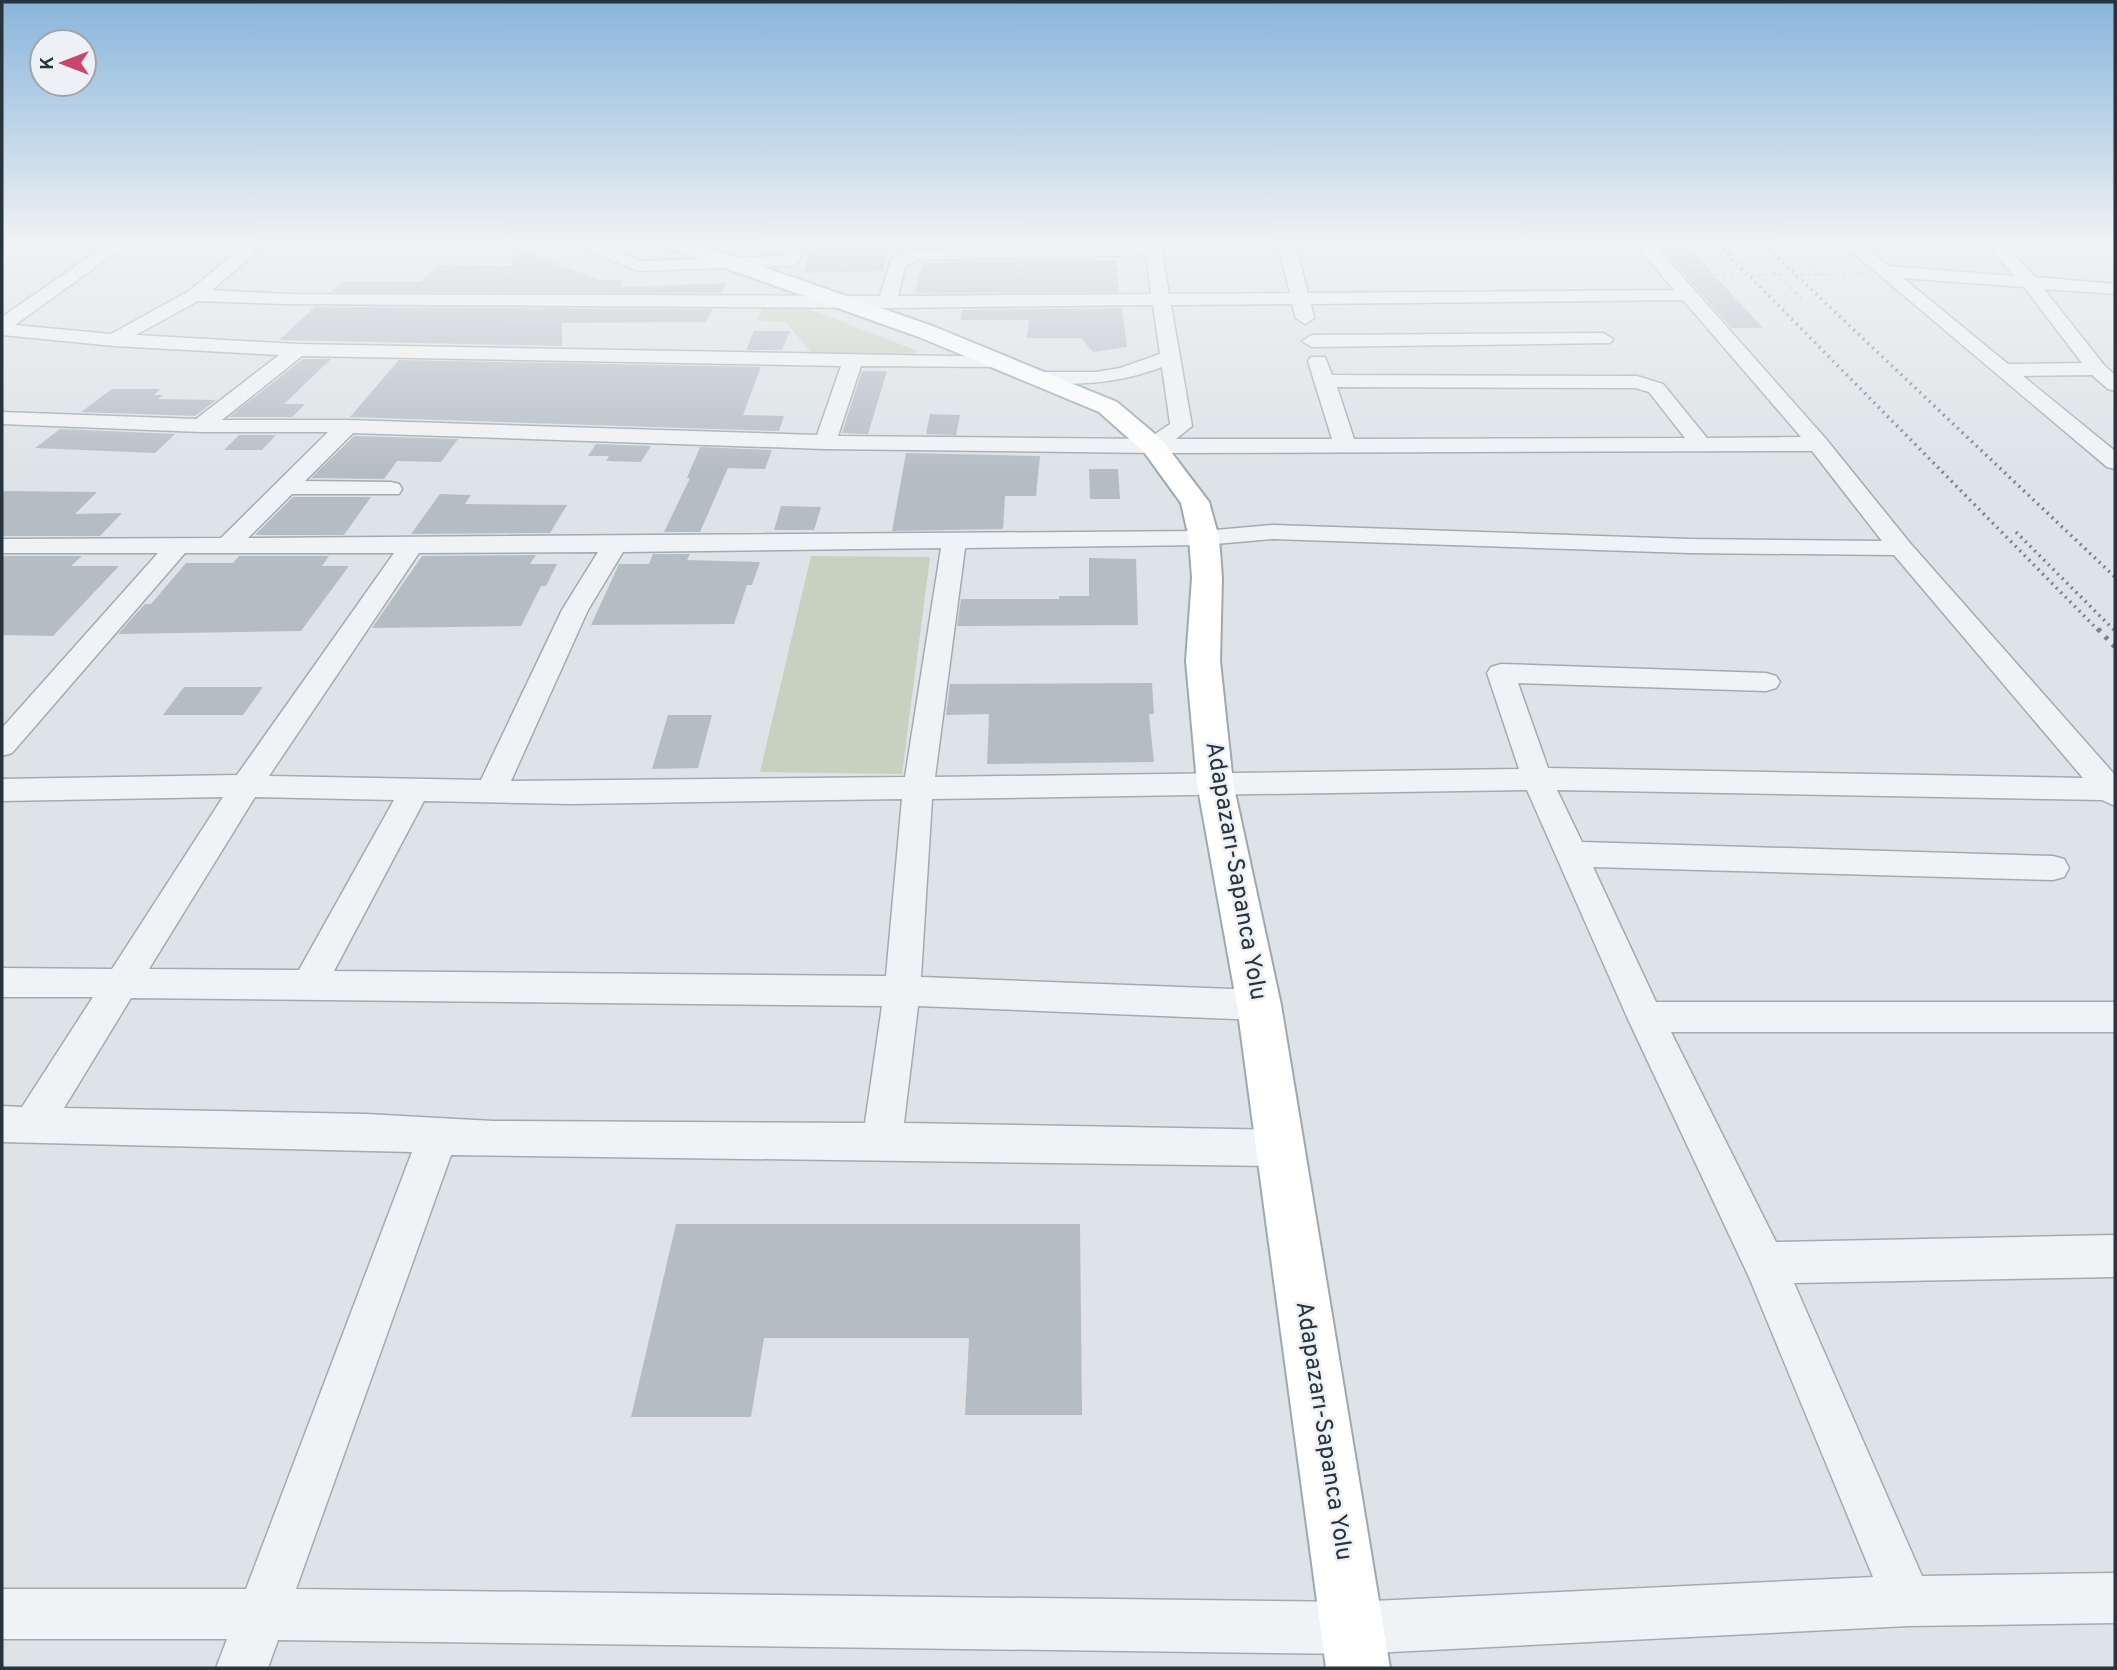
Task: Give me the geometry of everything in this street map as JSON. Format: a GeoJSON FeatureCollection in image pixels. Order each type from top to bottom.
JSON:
{"type":"FeatureCollection","features":[{"type":"Feature","properties":{"kind":"main road","name":"Adapazarı-Sapanca Yolu"},"geometry":{"type":"LineString","coordinates":[[888,318],[1108,407],[1153,446],[1195,502],[1204,538],[1207,578],[1203,661],[1215,783],[1259,1005],[1355,1648]]}},
{"type":"Feature","properties":{"kind":"street"},"geometry":{"type":"LineString","coordinates":[[114,340],[154,318]]}},
{"type":"Feature","properties":{"kind":"street"},"geometry":{"type":"LineString","coordinates":[[1153,446],[1181,426],[1162,318]]}},
{"type":"Feature","properties":{"kind":"street"},"geometry":{"type":"LineString","coordinates":[[1305,318],[1345,446]]}},
{"type":"Feature","properties":{"kind":"street"},"geometry":{"type":"LineString","coordinates":[[1587,318],[1637,383]]}},
{"type":"Feature","properties":{"kind":"street"},"geometry":{"type":"LineString","coordinates":[[1707,318],[1818,444],[1901,548],[2112,792]]}},
{"type":"Feature","properties":{"kind":"street"},"geometry":{"type":"LineString","coordinates":[[1937,318],[2115,462]]}},
{"type":"Feature","properties":{"kind":"street"},"geometry":{"type":"LineString","coordinates":[[2057,318],[2097,369],[2115,385]]}},
{"type":"Feature","properties":{"kind":"street"},"geometry":{"type":"LineString","coordinates":[[2,327],[114,340],[297,350],[1001,363]]}},
{"type":"Feature","properties":{"kind":"street"},"geometry":{"type":"LineString","coordinates":[[1312,341],[1612,350]]}},
{"type":"Feature","properties":{"kind":"street"},"geometry":{"type":"LineString","coordinates":[[201,426],[297,350]]}},
{"type":"Feature","properties":{"kind":"street"},"geometry":{"type":"LineString","coordinates":[[1039,378],[1096,379],[1124,374],[1170,357]]}},
{"type":"Feature","properties":{"kind":"street"},"geometry":{"type":"LineString","coordinates":[[825,442],[853,360]]}},
{"type":"Feature","properties":{"kind":"street"},"geometry":{"type":"LineString","coordinates":[[2004,370],[2097,369]]}},
{"type":"Feature","properties":{"kind":"street"},"geometry":{"type":"LineString","coordinates":[[1324,381],[1637,383],[1656,388],[1701,444]]}},
{"type":"Feature","properties":{"kind":"street"},"geometry":{"type":"LineString","coordinates":[[2,418],[201,426],[348,426],[825,442],[1153,446],[1818,444]]}},
{"type":"Feature","properties":{"kind":"street"},"geometry":{"type":"LineString","coordinates":[[227,546],[348,426]]}},
{"type":"Feature","properties":{"kind":"street"},"geometry":{"type":"LineString","coordinates":[[285,487],[391,489]]}},
{"type":"Feature","properties":{"kind":"street"},"geometry":{"type":"LineString","coordinates":[[2,546],[954,541],[1204,538],[1273,533],[1901,548]]}},
{"type":"Feature","properties":{"kind":"street"},"geometry":{"type":"LineString","coordinates":[[882,1141],[902,991],[918,788],[954,541]]}},
{"type":"Feature","properties":{"kind":"street"},"geometry":{"type":"LineString","coordinates":[[491,791],[575,610],[615,544]]}},
{"type":"Feature","properties":{"kind":"street"},"geometry":{"type":"LineString","coordinates":[[18,1124],[122,984],[246,786],[412,545]]}},
{"type":"Feature","properties":{"kind":"street"},"geometry":{"type":"LineString","coordinates":[[2,746],[178,547]]}},
{"type":"Feature","properties":{"kind":"street"},"geometry":{"type":"LineString","coordinates":[[1766,682],[1501,673],[1537,779],[1646,1017],[1764,1263],[1908,1601]]}},
{"type":"Feature","properties":{"kind":"street"},"geometry":{"type":"LineString","coordinates":[[2,790],[246,786],[572,793],[1537,779],[2112,792]]}},
{"type":"Feature","properties":{"kind":"street"},"geometry":{"type":"LineString","coordinates":[[309,985],[415,789]]}},
{"type":"Feature","properties":{"kind":"street"},"geometry":{"type":"LineString","coordinates":[[1572,854],[2053,867]]}},
{"type":"Feature","properties":{"kind":"street"},"geometry":{"type":"LineString","coordinates":[[2,982],[902,991],[1259,1005]]}},
{"type":"Feature","properties":{"kind":"street"},"geometry":{"type":"LineString","coordinates":[[1646,1017],[2115,1017]]}},
{"type":"Feature","properties":{"kind":"street"},"geometry":{"type":"LineString","coordinates":[[18,1124],[438,1135],[493,1139],[882,1141],[1280,1148]]}},
{"type":"Feature","properties":{"kind":"street"},"geometry":{"type":"LineString","coordinates":[[242,1668],[438,1135]]}},
{"type":"Feature","properties":{"kind":"street"},"geometry":{"type":"LineString","coordinates":[[1764,1263],[2115,1256]]}},
{"type":"Feature","properties":{"kind":"street"},"geometry":{"type":"LineString","coordinates":[[2,1615],[263,1614],[1355,1648],[1908,1601],[2115,1598]]}},
{"type":"Feature","properties":{"kind":"green space"},"geometry":{"type":"Polygon","coordinates":[[[758,318],[832,318],[918,351],[909,355],[812,354],[786,322],[757,321],[758,318]]]}},
{"type":"Feature","properties":{"kind":"green space"},"geometry":{"type":"Polygon","coordinates":[[[811,556],[930,557],[902,774],[760,772],[811,556]]]}},
{"type":"Feature","properties":{"kind":"building"},"geometry":{"type":"Polygon","coordinates":[[[303,318],[708,318],[706,322],[562,323],[562,346],[279,340],[303,318]]]}},
{"type":"Feature","properties":{"kind":"building"},"geometry":{"type":"Polygon","coordinates":[[[1123,318],[1127,347],[1093,352],[1081,338],[1027,338],[1029,320],[961,320],[1123,318]]]}},
{"type":"Feature","properties":{"kind":"building"},"geometry":{"type":"Polygon","coordinates":[[[1722,318],[1754,318],[1763,328],[1731,328],[1722,318]]]}},
{"type":"Feature","properties":{"kind":"building"},"geometry":{"type":"Polygon","coordinates":[[[754,331],[790,331],[782,350],[746,350],[754,331]]]}},
{"type":"Feature","properties":{"kind":"building"},"geometry":{"type":"Polygon","coordinates":[[[303,359],[331,359],[284,404],[305,404],[292,417],[229,417],[303,359]]]}},
{"type":"Feature","properties":{"kind":"building"},"geometry":{"type":"Polygon","coordinates":[[[399,360],[761,367],[743,415],[784,416],[779,431],[350,417],[399,360]]]}},
{"type":"Feature","properties":{"kind":"building"},"geometry":{"type":"Polygon","coordinates":[[[862,371],[887,371],[868,434],[842,433],[862,371]]]}},
{"type":"Feature","properties":{"kind":"building"},"geometry":{"type":"Polygon","coordinates":[[[112,389],[160,389],[154,395],[163,395],[158,399],[216,400],[195,416],[81,412],[112,389]]]}},
{"type":"Feature","properties":{"kind":"building"},"geometry":{"type":"Polygon","coordinates":[[[930,414],[960,415],[956,435],[926,434],[930,414]]]}},
{"type":"Feature","properties":{"kind":"building"},"geometry":{"type":"Polygon","coordinates":[[[60,429],[175,434],[155,453],[35,448],[60,429]]]}},
{"type":"Feature","properties":{"kind":"building"},"geometry":{"type":"Polygon","coordinates":[[[239,435],[276,435],[262,450],[224,450],[239,435]]]}},
{"type":"Feature","properties":{"kind":"building"},"geometry":{"type":"Polygon","coordinates":[[[354,436],[458,439],[441,462],[397,461],[384,479],[311,478],[354,436]]]}},
{"type":"Feature","properties":{"kind":"building"},"geometry":{"type":"Polygon","coordinates":[[[596,444],[651,446],[641,462],[606,461],[609,456],[588,456],[596,444]]]}},
{"type":"Feature","properties":{"kind":"building"},"geometry":{"type":"Polygon","coordinates":[[[700,447],[772,450],[765,469],[728,468],[700,532],[664,532],[690,478],[687,478],[700,447]]]}},
{"type":"Feature","properties":{"kind":"building"},"geometry":{"type":"Polygon","coordinates":[[[906,453],[1040,456],[1036,496],[1005,496],[1003,529],[892,531],[906,453]]]}},
{"type":"Feature","properties":{"kind":"building"},"geometry":{"type":"Polygon","coordinates":[[[1089,469],[1118,469],[1120,499],[1090,499],[1089,469]]]}},
{"type":"Feature","properties":{"kind":"building"},"geometry":{"type":"Polygon","coordinates":[[[2,491],[97,492],[75,514],[122,513],[100,536],[2,536],[2,491]]]}},
{"type":"Feature","properties":{"kind":"building"},"geometry":{"type":"Polygon","coordinates":[[[440,494],[471,495],[465,504],[567,505],[550,533],[411,534],[440,494]]]}},
{"type":"Feature","properties":{"kind":"building"},"geometry":{"type":"Polygon","coordinates":[[[293,497],[371,497],[344,535],[255,535],[293,497]]]}},
{"type":"Feature","properties":{"kind":"building"},"geometry":{"type":"Polygon","coordinates":[[[781,506],[821,507],[814,530],[774,530],[781,506]]]}},
{"type":"Feature","properties":{"kind":"building"},"geometry":{"type":"Polygon","coordinates":[[[653,554],[690,554],[687,560],[760,562],[752,585],[747,585],[734,624],[591,625],[619,564],[649,564],[653,554]]]}},
{"type":"Feature","properties":{"kind":"building"},"geometry":{"type":"Polygon","coordinates":[[[536,555],[530,564],[557,564],[546,586],[541,586],[521,626],[372,628],[422,556],[536,555]]]}},
{"type":"Feature","properties":{"kind":"building"},"geometry":{"type":"Polygon","coordinates":[[[2,556],[82,556],[71,566],[119,566],[53,636],[2,635],[2,556]]]}},
{"type":"Feature","properties":{"kind":"building"},"geometry":{"type":"Polygon","coordinates":[[[239,556],[329,556],[322,566],[349,566],[301,631],[118,634],[145,604],[151,604],[186,563],[233,563],[239,556]]]}},
{"type":"Feature","properties":{"kind":"building"},"geometry":{"type":"Polygon","coordinates":[[[1089,558],[1136,559],[1138,625],[957,626],[961,599],[1059,599],[1059,596],[1089,596],[1089,558]]]}},
{"type":"Feature","properties":{"kind":"building"},"geometry":{"type":"Polygon","coordinates":[[[1152,683],[1154,714],[1149,714],[1154,762],[987,764],[989,714],[946,715],[950,684],[1152,683]]]}},
{"type":"Feature","properties":{"kind":"building"},"geometry":{"type":"Polygon","coordinates":[[[184,687],[263,687],[243,715],[163,715],[184,687]]]}},
{"type":"Feature","properties":{"kind":"building"},"geometry":{"type":"Polygon","coordinates":[[[668,715],[712,715],[698,768],[652,769],[668,715]]]}},
{"type":"Feature","properties":{"kind":"building"},"geometry":{"type":"Polygon","coordinates":[[[676,1224],[1080,1224],[1082,1415],[965,1415],[969,1338],[764,1338],[751,1417],[631,1417],[676,1224]]]}},
{"type":"Feature","properties":{"kind":"railway"},"geometry":{"type":"LineString","coordinates":[[1791,318],[2099,631]]}},
{"type":"Feature","properties":{"kind":"railway"},"geometry":{"type":"LineString","coordinates":[[1841,318],[2115,577]]}},
{"type":"Feature","properties":{"kind":"railway"},"geometry":{"type":"LineString","coordinates":[[2016,532],[2115,631]]}},
{"type":"Feature","properties":{"kind":"railway"},"geometry":{"type":"LineString","coordinates":[[2098,629],[2115,647]]}}]}
